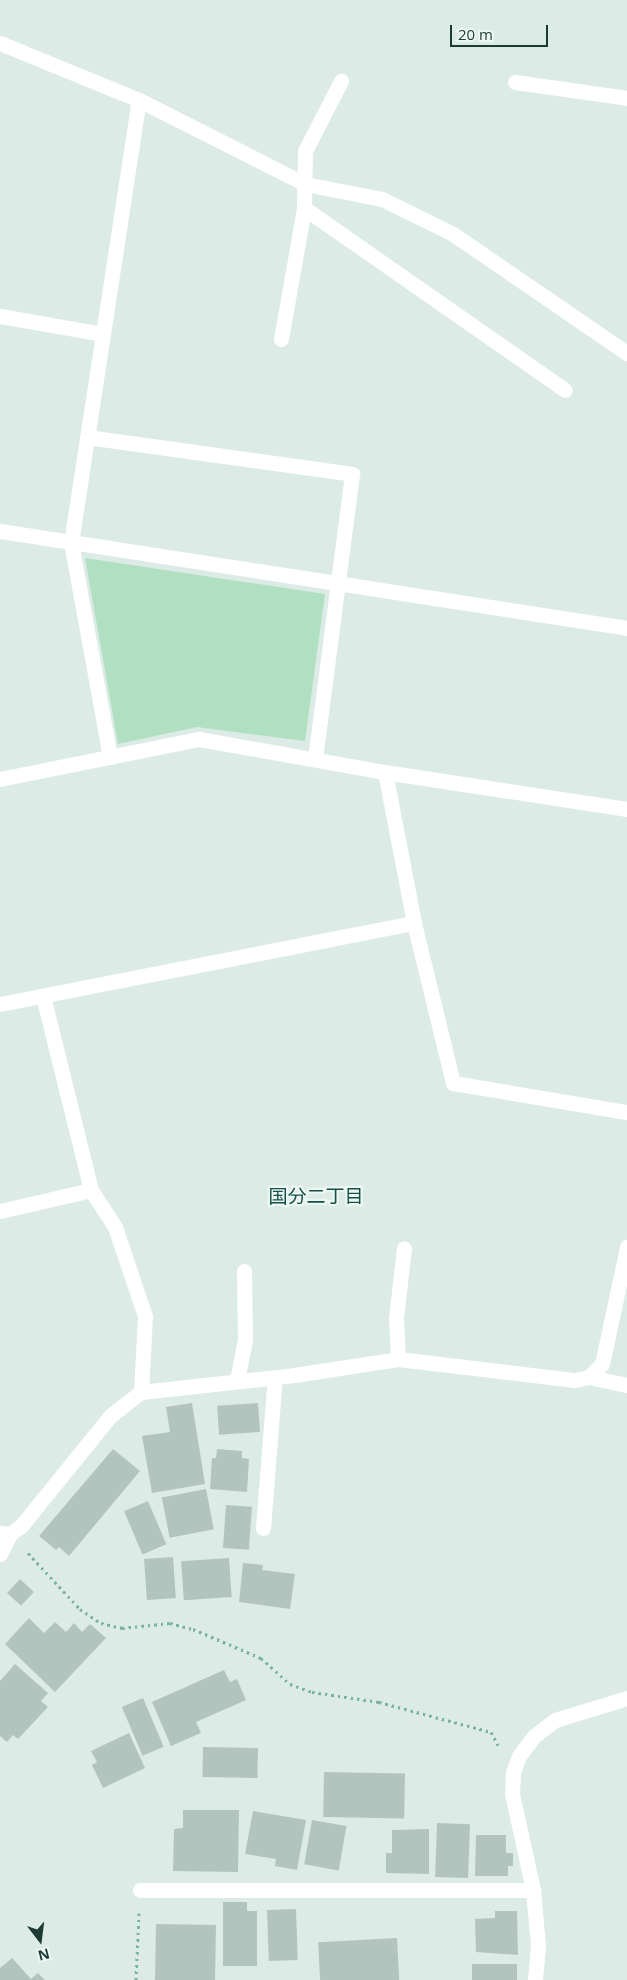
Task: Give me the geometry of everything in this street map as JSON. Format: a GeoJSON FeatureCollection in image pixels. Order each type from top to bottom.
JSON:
{"type":"FeatureCollection","features":[{"type":"Feature","properties":{"kind":"street"},"geometry":{"type":"LineString","coordinates":[[0,43],[139,100],[305,184],[382,199],[453,234],[625,347]]}},
{"type":"Feature","properties":{"kind":"street"},"geometry":{"type":"LineString","coordinates":[[281,339],[304,208],[305,151],[341,81]]}},
{"type":"Feature","properties":{"kind":"street"},"geometry":{"type":"LineString","coordinates":[[515,82],[627,98]]}},
{"type":"Feature","properties":{"kind":"street"},"geometry":{"type":"LineString","coordinates":[[110,757],[71,543],[139,100]]}},
{"type":"Feature","properties":{"kind":"street"},"geometry":{"type":"LineString","coordinates":[[304,208],[565,390]]}},
{"type":"Feature","properties":{"kind":"street"},"geometry":{"type":"LineString","coordinates":[[0,316],[103,334]]}},
{"type":"Feature","properties":{"kind":"street"},"geometry":{"type":"LineString","coordinates":[[87,436],[352,474],[315,758]]}},
{"type":"Feature","properties":{"kind":"street"},"geometry":{"type":"LineString","coordinates":[[0,531],[627,628]]}},
{"type":"Feature","properties":{"kind":"street"},"geometry":{"type":"LineString","coordinates":[[0,779],[199,739],[315,758],[385,772],[627,809]]}},
{"type":"Feature","properties":{"kind":"street"},"geometry":{"type":"LineString","coordinates":[[385,772],[414,923],[453,1082],[627,1112]]}},
{"type":"Feature","properties":{"kind":"street"},"geometry":{"type":"LineString","coordinates":[[0,1004],[414,923]]}},
{"type":"Feature","properties":{"kind":"street"},"geometry":{"type":"LineString","coordinates":[[43,996],[91,1190],[115,1227],[145,1316],[141,1392]]}},
{"type":"Feature","properties":{"kind":"street"},"geometry":{"type":"LineString","coordinates":[[0,1211],[91,1190]]}},
{"type":"Feature","properties":{"kind":"street"},"geometry":{"type":"LineString","coordinates":[[589,1377],[602,1364],[627,1246]]}},
{"type":"Feature","properties":{"kind":"street"},"geometry":{"type":"LineString","coordinates":[[398,1359],[396,1318],[404,1248]]}},
{"type":"Feature","properties":{"kind":"street"},"geometry":{"type":"LineString","coordinates":[[237,1380],[245,1340],[244,1272]]}},
{"type":"Feature","properties":{"kind":"street"},"geometry":{"type":"LineString","coordinates":[[0,1554],[5,1533],[21,1526],[110,1416],[141,1392],[275,1377],[398,1359],[575,1380],[589,1377],[627,1385]]}},
{"type":"Feature","properties":{"kind":"street"},"geometry":{"type":"LineString","coordinates":[[262,1528],[275,1377]]}},
{"type":"Feature","properties":{"kind":"street"},"geometry":{"type":"LineString","coordinates":[[535,1980],[538,1945],[533,1890],[512,1794],[513,1772],[518,1756],[534,1736],[555,1720],[627,1698]]}},
{"type":"Feature","properties":{"kind":"street"},"geometry":{"type":"LineString","coordinates":[[140,1890],[533,1890]]}},
{"type":"Feature","properties":{"kind":"path"},"geometry":{"type":"LineString","coordinates":[[5,1533],[80,1609],[101,1623],[122,1628],[170,1623],[193,1629],[261,1658],[290,1684],[312,1692],[379,1702],[492,1732],[513,1772]]}},
{"type":"Feature","properties":{"kind":"path"},"geometry":{"type":"LineString","coordinates":[[136,1980],[140,1890]]}},
{"type":"Feature","properties":{"kind":"green space"},"geometry":{"type":"Polygon","coordinates":[[[85,558],[325,594],[305,741],[197,727],[118,744],[85,558]]]}},
{"type":"Feature","properties":{"kind":"building"},"geometry":{"type":"Polygon","coordinates":[[[192,1403],[205,1484],[152,1493],[142,1436],[170,1432],[166,1407],[192,1403]]]}},
{"type":"Feature","properties":{"kind":"building"},"geometry":{"type":"Polygon","coordinates":[[[258,1403],[260,1432],[219,1435],[217,1406],[258,1403]]]}},
{"type":"Feature","properties":{"kind":"building"},"geometry":{"type":"Polygon","coordinates":[[[113,1449],[140,1471],[69,1556],[59,1547],[56,1550],[39,1536],[113,1449]]]}},
{"type":"Feature","properties":{"kind":"building"},"geometry":{"type":"Polygon","coordinates":[[[217,1449],[242,1451],[242,1458],[249,1459],[247,1492],[210,1489],[212,1458],[216,1458],[217,1449]]]}},
{"type":"Feature","properties":{"kind":"building"},"geometry":{"type":"Polygon","coordinates":[[[206,1489],[214,1529],[170,1538],[162,1498],[206,1489]]]}},
{"type":"Feature","properties":{"kind":"building"},"geometry":{"type":"Polygon","coordinates":[[[148,1501],[166,1544],[142,1554],[124,1511],[148,1501]]]}},
{"type":"Feature","properties":{"kind":"building"},"geometry":{"type":"Polygon","coordinates":[[[226,1505],[252,1507],[249,1550],[223,1548],[226,1505]]]}},
{"type":"Feature","properties":{"kind":"building"},"geometry":{"type":"Polygon","coordinates":[[[173,1557],[176,1598],[147,1600],[144,1559],[173,1557]]]}},
{"type":"Feature","properties":{"kind":"building"},"geometry":{"type":"Polygon","coordinates":[[[229,1558],[232,1597],[184,1600],[181,1561],[229,1558]]]}},
{"type":"Feature","properties":{"kind":"building"},"geometry":{"type":"Polygon","coordinates":[[[243,1563],[263,1565],[262,1570],[295,1574],[290,1609],[239,1602],[243,1563]]]}},
{"type":"Feature","properties":{"kind":"building"},"geometry":{"type":"Polygon","coordinates":[[[20,1579],[34,1592],[21,1606],[7,1593],[20,1579]]]}},
{"type":"Feature","properties":{"kind":"building"},"geometry":{"type":"Polygon","coordinates":[[[29,1618],[44,1633],[55,1622],[66,1632],[74,1623],[82,1632],[90,1624],[106,1638],[55,1692],[5,1644],[29,1618]]]}},
{"type":"Feature","properties":{"kind":"building"},"geometry":{"type":"Polygon","coordinates":[[[15,1664],[48,1693],[41,1701],[48,1707],[18,1739],[13,1735],[7,1742],[0,1736],[0,1681],[15,1664]]]}},
{"type":"Feature","properties":{"kind":"building"},"geometry":{"type":"Polygon","coordinates":[[[224,1670],[230,1682],[237,1679],[246,1700],[196,1722],[201,1733],[171,1746],[152,1702],[224,1670]]]}},
{"type":"Feature","properties":{"kind":"building"},"geometry":{"type":"Polygon","coordinates":[[[143,1698],[164,1747],[143,1756],[122,1707],[143,1698]]]}},
{"type":"Feature","properties":{"kind":"building"},"geometry":{"type":"Polygon","coordinates":[[[129,1733],[145,1768],[103,1788],[92,1765],[97,1762],[91,1751],[129,1733]]]}},
{"type":"Feature","properties":{"kind":"building"},"geometry":{"type":"Polygon","coordinates":[[[203,1747],[258,1748],[257,1778],[202,1777],[203,1747]]]}},
{"type":"Feature","properties":{"kind":"building"},"geometry":{"type":"Polygon","coordinates":[[[324,1772],[405,1773],[404,1818],[323,1817],[324,1772]]]}},
{"type":"Feature","properties":{"kind":"building"},"geometry":{"type":"Polygon","coordinates":[[[183,1810],[239,1810],[238,1872],[173,1871],[174,1829],[183,1828],[183,1810]]]}},
{"type":"Feature","properties":{"kind":"building"},"geometry":{"type":"Polygon","coordinates":[[[253,1811],[306,1820],[297,1870],[275,1866],[276,1859],[245,1854],[253,1811]]]}},
{"type":"Feature","properties":{"kind":"building"},"geometry":{"type":"Polygon","coordinates":[[[312,1820],[346,1826],[339,1870],[304,1864],[312,1820]]]}},
{"type":"Feature","properties":{"kind":"building"},"geometry":{"type":"Polygon","coordinates":[[[437,1823],[470,1824],[468,1878],[435,1877],[437,1823]]]}},
{"type":"Feature","properties":{"kind":"building"},"geometry":{"type":"Polygon","coordinates":[[[429,1829],[429,1874],[386,1873],[386,1853],[392,1853],[392,1830],[429,1829]]]}},
{"type":"Feature","properties":{"kind":"building"},"geometry":{"type":"Polygon","coordinates":[[[476,1835],[506,1835],[506,1853],[513,1853],[513,1866],[508,1866],[508,1876],[475,1876],[476,1835]]]}},
{"type":"Feature","properties":{"kind":"building"},"geometry":{"type":"Polygon","coordinates":[[[223,1902],[247,1902],[247,1911],[257,1911],[257,1966],[223,1966],[223,1902]]]}},
{"type":"Feature","properties":{"kind":"building"},"geometry":{"type":"Polygon","coordinates":[[[296,1909],[298,1960],[269,1961],[267,1910],[296,1909]]]}},
{"type":"Feature","properties":{"kind":"building"},"geometry":{"type":"Polygon","coordinates":[[[495,1911],[517,1911],[518,1955],[476,1952],[475,1919],[495,1918],[495,1911]]]}},
{"type":"Feature","properties":{"kind":"building"},"geometry":{"type":"Polygon","coordinates":[[[156,1924],[216,1925],[215,1980],[155,1980],[156,1924]]]}},
{"type":"Feature","properties":{"kind":"building"},"geometry":{"type":"Polygon","coordinates":[[[397,1938],[399,1980],[320,1980],[318,1942],[397,1938]]]}},
{"type":"Feature","properties":{"kind":"building"},"geometry":{"type":"Polygon","coordinates":[[[12,1958],[31,1979],[38,1973],[45,1980],[0,1980],[0,1968],[12,1958]]]}},
{"type":"Feature","properties":{"kind":"building"},"geometry":{"type":"Polygon","coordinates":[[[472,1964],[517,1964],[517,1980],[472,1980],[472,1964]]]}},
{"type":"Feature","properties":{"kind":"district","name":"国分二丁目"},"geometry":{"type":"Point","coordinates":[316,1197]}}]}
